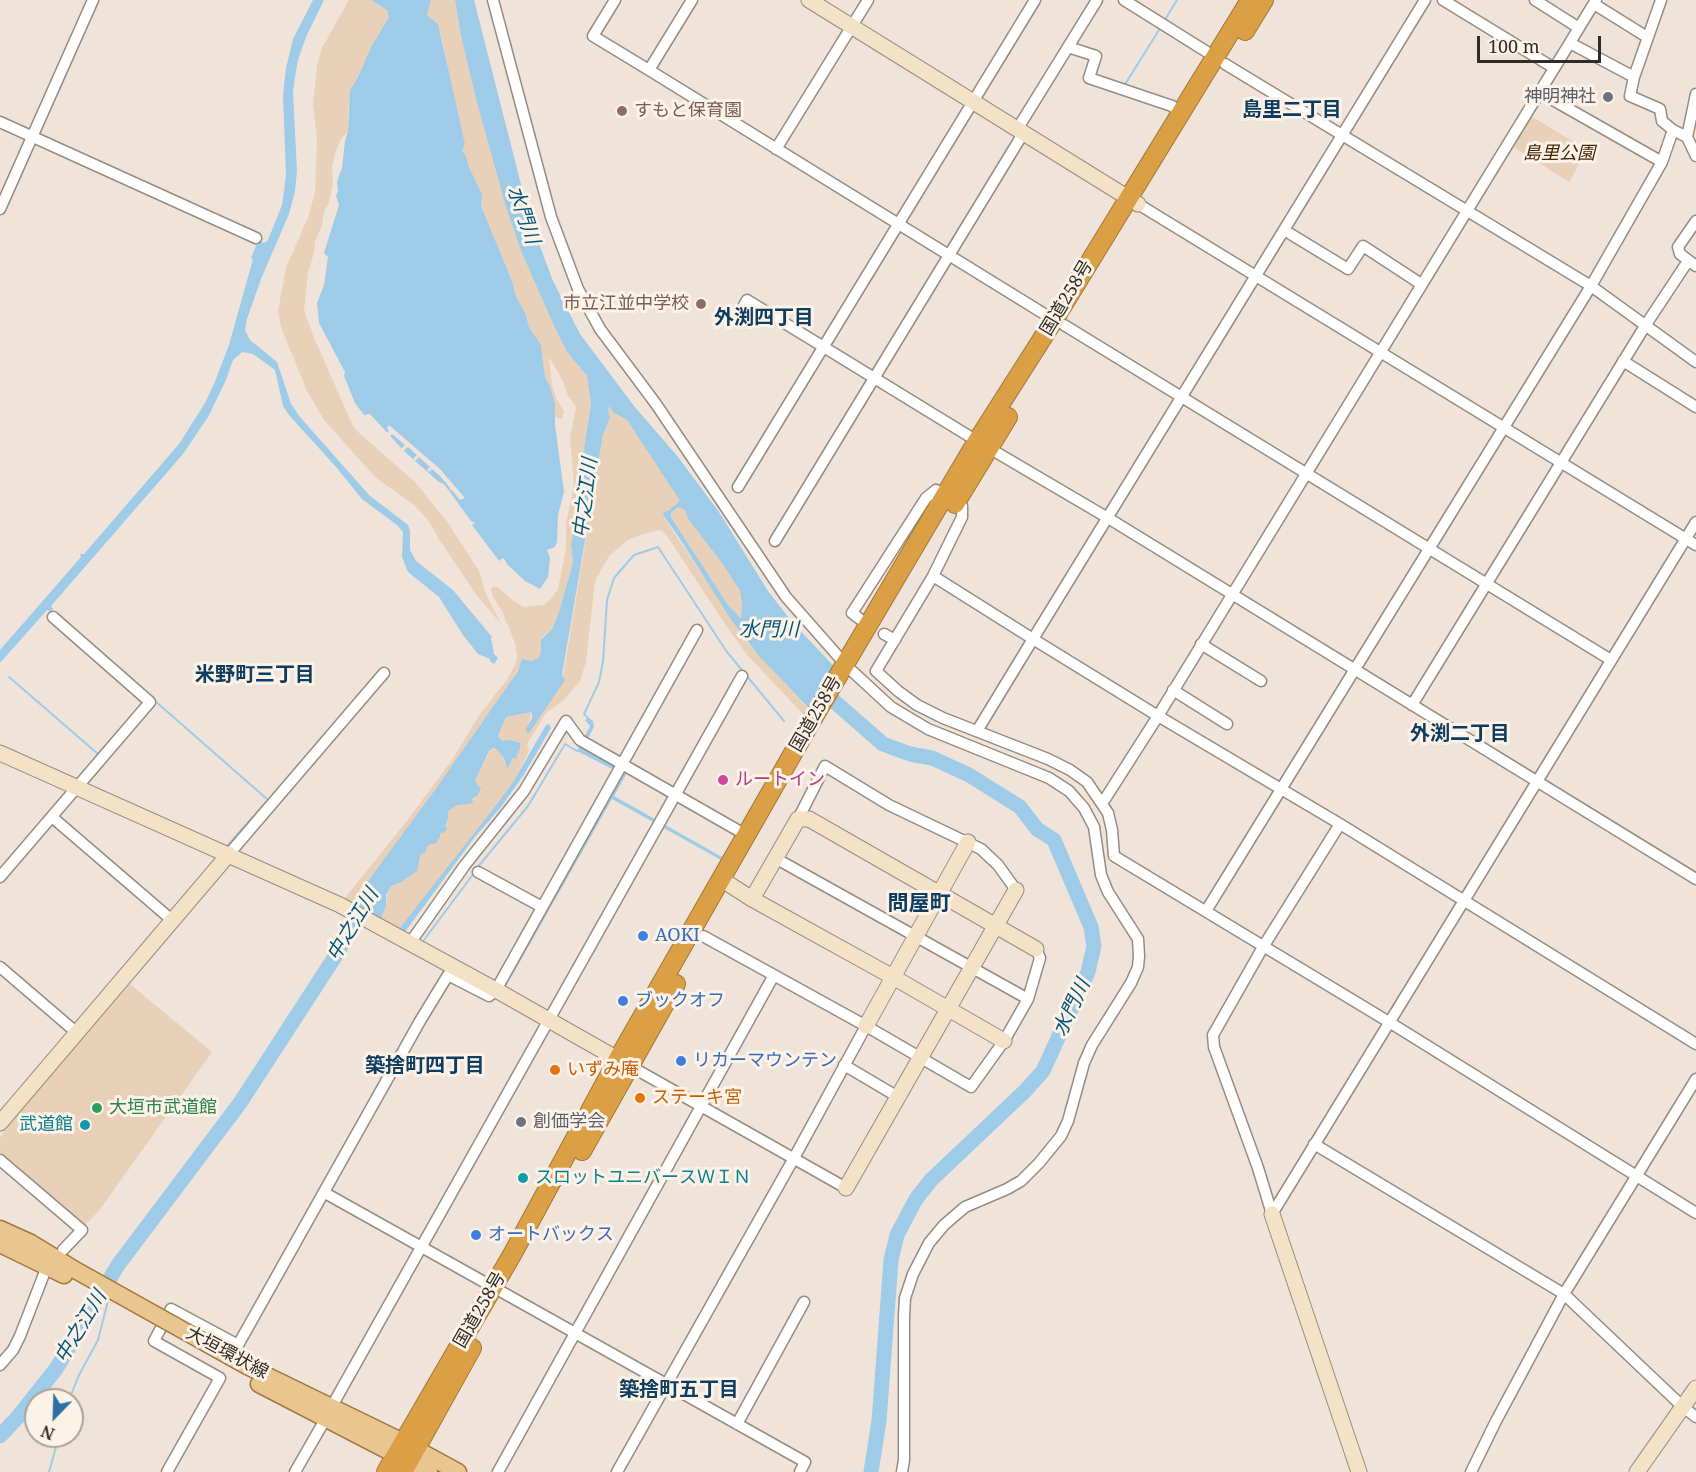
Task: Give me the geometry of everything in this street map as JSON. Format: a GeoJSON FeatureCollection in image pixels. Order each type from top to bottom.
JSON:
{"type":"FeatureCollection","features":[{"type":"Feature","properties":{"kind":"highway","name":"国道258号"},"geometry":{"type":"LineString","coordinates":[[386,1472],[405,1456],[847,670],[1220,60],[1250,0]]}},
{"type":"Feature","properties":{"kind":"highway","name":"国道258号"},"geometry":{"type":"LineString","coordinates":[[1133,201],[1181,113],[1264,0]]}},
{"type":"Feature","properties":{"kind":"highway","name":"国道258号"},"geometry":{"type":"LineString","coordinates":[[624,1063],[703,936],[746,835],[816,723]]}},
{"type":"Feature","properties":{"kind":"main road","name":"大垣環状線"},"geometry":{"type":"LineString","coordinates":[[0,1229],[31,1243],[75,1275]]}},
{"type":"Feature","properties":{"kind":"main road","name":"大垣環状線"},"geometry":{"type":"LineString","coordinates":[[0,1244],[75,1275],[245,1370],[329,1412],[429,1472]]}},
{"type":"Feature","properties":{"kind":"main road","name":"大垣環状線"},"geometry":{"type":"LineString","coordinates":[[405,1456],[458,1472]]}},
{"type":"Feature","properties":{"kind":"street"},"geometry":{"type":"LineString","coordinates":[[0,209],[93,0]]}},
{"type":"Feature","properties":{"kind":"street"},"geometry":{"type":"LineString","coordinates":[[493,0],[550,217],[578,289],[600,329],[657,404],[786,597],[847,670],[891,707],[928,729],[1049,778],[1069,791],[1084,808],[1094,827],[1101,875],[1108,892],[1138,939],[1138,967],[1131,983],[1092,1045],[1061,1136],[1040,1163],[1021,1181],[965,1207],[944,1225],[929,1243],[913,1274],[905,1298],[902,1472]]}},
{"type":"Feature","properties":{"kind":"street"},"geometry":{"type":"LineString","coordinates":[[649,70],[692,0]]}},
{"type":"Feature","properties":{"kind":"street"},"geometry":{"type":"LineString","coordinates":[[809,0],[1696,545]]}},
{"type":"Feature","properties":{"kind":"street"},"geometry":{"type":"LineString","coordinates":[[776,149],[868,0]]}},
{"type":"Feature","properties":{"kind":"street"},"geometry":{"type":"LineString","coordinates":[[738,487],[1035,0]]}},
{"type":"Feature","properties":{"kind":"street"},"geometry":{"type":"LineString","coordinates":[[775,541],[948,255],[1096,0]]}},
{"type":"Feature","properties":{"kind":"street"},"geometry":{"type":"LineString","coordinates":[[1124,0],[1591,286],[1696,363]]}},
{"type":"Feature","properties":{"kind":"street"},"geometry":{"type":"LineString","coordinates":[[977,731],[1425,0]]}},
{"type":"Feature","properties":{"kind":"street"},"geometry":{"type":"LineString","coordinates":[[1443,0],[1554,68]]}},
{"type":"Feature","properties":{"kind":"street"},"geometry":{"type":"LineString","coordinates":[[1534,0],[1579,28]]}},
{"type":"Feature","properties":{"kind":"street"},"geometry":{"type":"LineString","coordinates":[[1661,0],[1634,77],[1630,96],[1660,110],[1662,121],[1672,130],[1687,137],[1696,156]]}},
{"type":"Feature","properties":{"kind":"street"},"geometry":{"type":"LineString","coordinates":[[612,1],[593,36],[1611,660]]}},
{"type":"Feature","properties":{"kind":"street"},"geometry":{"type":"LineString","coordinates":[[1101,801],[1105,799],[1158,716],[1595,2],[1647,37]]}},
{"type":"Feature","properties":{"kind":"street"},"geometry":{"type":"LineString","coordinates":[[1570,43],[1634,77]]}},
{"type":"Feature","properties":{"kind":"street"},"geometry":{"type":"LineString","coordinates":[[1068,47],[1096,56],[1089,78],[1172,106],[1181,113]]}},
{"type":"Feature","properties":{"kind":"street"},"geometry":{"type":"LineString","coordinates":[[1539,92],[1662,162]]}},
{"type":"Feature","properties":{"kind":"street"},"geometry":{"type":"LineString","coordinates":[[1687,137],[1695,109],[1696,93]]}},
{"type":"Feature","properties":{"kind":"street"},"geometry":{"type":"LineString","coordinates":[[0,122],[256,238]]}},
{"type":"Feature","properties":{"kind":"street"},"geometry":{"type":"LineString","coordinates":[[1206,911],[1591,286],[1662,162],[1672,130]]}},
{"type":"Feature","properties":{"kind":"street"},"geometry":{"type":"LineString","coordinates":[[1412,705],[1645,326],[1692,264],[1680,254],[1678,247],[1696,221]]}},
{"type":"Feature","properties":{"kind":"street"},"geometry":{"type":"LineString","coordinates":[[1284,230],[1348,269],[1363,246],[1421,284]]}},
{"type":"Feature","properties":{"kind":"street"},"geometry":{"type":"LineString","coordinates":[[744,305],[747,300],[983,445],[1108,518],[1696,879]]}},
{"type":"Feature","properties":{"kind":"street"},"geometry":{"type":"LineString","coordinates":[[1623,361],[1696,407]]}},
{"type":"Feature","properties":{"kind":"street"},"geometry":{"type":"LineString","coordinates":[[860,620],[852,613],[926,498],[936,490],[963,506],[962,517],[933,576],[876,671],[917,705],[1070,770],[1087,782],[1108,813],[1114,856],[1389,1022],[1696,1213]]}},
{"type":"Feature","properties":{"kind":"street"},"geometry":{"type":"LineString","coordinates":[[1272,1214],[1696,522]]}},
{"type":"Feature","properties":{"kind":"street"},"geometry":{"type":"LineString","coordinates":[[933,576],[1696,1044]]}},
{"type":"Feature","properties":{"kind":"street"},"geometry":{"type":"LineString","coordinates":[[0,878],[150,702],[53,617]]}},
{"type":"Feature","properties":{"kind":"street"},"geometry":{"type":"LineString","coordinates":[[167,1472],[220,1378],[154,1341],[171,1309],[238,1345],[448,975],[489,996],[496,990],[697,630]]}},
{"type":"Feature","properties":{"kind":"street"},"geometry":{"type":"LineString","coordinates":[[884,634],[895,640]]}},
{"type":"Feature","properties":{"kind":"street"},"geometry":{"type":"LineString","coordinates":[[1201,644],[1261,681]]}},
{"type":"Feature","properties":{"kind":"street"},"geometry":{"type":"LineString","coordinates":[[0,1123],[384,673]]}},
{"type":"Feature","properties":{"kind":"street"},"geometry":{"type":"LineString","coordinates":[[295,1472],[742,676]]}},
{"type":"Feature","properties":{"kind":"street"},"geometry":{"type":"LineString","coordinates":[[1173,690],[1227,724]]}},
{"type":"Feature","properties":{"kind":"street"},"geometry":{"type":"LineString","coordinates":[[408,942],[524,791],[566,721],[584,743],[619,769],[675,794],[746,835]]}},
{"type":"Feature","properties":{"kind":"street"},"geometry":{"type":"LineString","coordinates":[[0,753],[340,905],[496,990],[846,1188],[1016,890],[998,865],[981,849],[889,805],[825,766],[798,819],[752,898]]}},
{"type":"Feature","properties":{"kind":"street"},"geometry":{"type":"LineString","coordinates":[[52,817],[172,921]]}},
{"type":"Feature","properties":{"kind":"street"},"geometry":{"type":"LineString","coordinates":[[703,936],[971,1087],[1004,1041],[1028,999],[1040,958],[1036,949],[809,819],[798,819]]}},
{"type":"Feature","properties":{"kind":"street"},"geometry":{"type":"LineString","coordinates":[[1340,824],[1263,947],[1213,1035],[1214,1047],[1258,1168],[1359,1472]]}},
{"type":"Feature","properties":{"kind":"street"},"geometry":{"type":"LineString","coordinates":[[617,1472],[968,842]]}},
{"type":"Feature","properties":{"kind":"street"},"geometry":{"type":"LineString","coordinates":[[775,858],[1028,999]]}},
{"type":"Feature","properties":{"kind":"street"},"geometry":{"type":"LineString","coordinates":[[478,872],[542,907]]}},
{"type":"Feature","properties":{"kind":"street"},"geometry":{"type":"LineString","coordinates":[[726,882],[1004,1041]]}},
{"type":"Feature","properties":{"kind":"street"},"geometry":{"type":"LineString","coordinates":[[0,967],[77,1033]]}},
{"type":"Feature","properties":{"kind":"street"},"geometry":{"type":"LineString","coordinates":[[498,1472],[774,975]]}},
{"type":"Feature","properties":{"kind":"street"},"geometry":{"type":"LineString","coordinates":[[844,1065],[898,1097]]}},
{"type":"Feature","properties":{"kind":"street"},"geometry":{"type":"LineString","coordinates":[[1472,1472],[1502,1410],[1564,1294],[1696,1079]]}},
{"type":"Feature","properties":{"kind":"street"},"geometry":{"type":"LineString","coordinates":[[1314,1144],[1564,1294],[1696,1417]]}},
{"type":"Feature","properties":{"kind":"street"},"geometry":{"type":"LineString","coordinates":[[0,1160],[82,1230],[63,1250]]}},
{"type":"Feature","properties":{"kind":"street"},"geometry":{"type":"LineString","coordinates":[[325,1193],[805,1462],[800,1472]]}},
{"type":"Feature","properties":{"kind":"street"},"geometry":{"type":"LineString","coordinates":[[0,1365],[13,1350],[44,1274]]}},
{"type":"Feature","properties":{"kind":"street"},"geometry":{"type":"LineString","coordinates":[[738,1424],[804,1302]]}},
{"type":"Feature","properties":{"kind":"street"},"geometry":{"type":"LineString","coordinates":[[1637,1472],[1696,1388]]}},
{"type":"Feature","properties":{"kind":"green space"},"geometry":{"type":"Polygon","coordinates":[[[349,0],[371,0],[387,10],[389,17],[352,86],[348,110],[348,131],[341,139],[335,154],[329,203],[324,212],[308,272],[304,311],[352,424],[358,432],[415,482],[446,520],[479,571],[486,594],[501,624],[478,597],[428,520],[414,505],[376,478],[324,420],[307,391],[281,327],[278,311],[286,268],[309,215],[315,192],[317,138],[313,104],[317,65],[322,48],[349,0]]]}},
{"type":"Feature","properties":{"kind":"green space"},"geometry":{"type":"Polygon","coordinates":[[[431,0],[455,0],[476,99],[505,204],[521,251],[555,328],[567,352],[587,376],[591,404],[571,545],[573,562],[559,612],[552,629],[543,637],[541,655],[536,661],[521,664],[407,831],[351,904],[344,899],[403,826],[452,760],[480,714],[506,681],[516,663],[515,643],[491,589],[498,587],[524,607],[544,605],[558,589],[566,549],[566,524],[574,485],[570,437],[576,407],[549,357],[552,386],[564,411],[562,419],[556,417],[550,386],[545,377],[541,345],[529,327],[526,315],[516,296],[481,206],[482,194],[462,151],[465,144],[450,86],[438,24],[427,15],[431,0]]]}},
{"type":"Feature","properties":{"kind":"green space","name":"島里公園"},"geometry":{"type":"Polygon","coordinates":[[[1531,116],[1587,150],[1569,182],[1512,146],[1531,116]]]}},
{"type":"Feature","properties":{"kind":"green space"},"geometry":{"type":"Polygon","coordinates":[[[610,405],[627,420],[680,501],[663,516],[748,643],[809,710],[804,715],[748,656],[665,533],[660,530],[628,540],[609,556],[595,581],[586,662],[580,681],[564,700],[546,713],[527,744],[529,751],[513,782],[398,930],[380,920],[391,886],[405,878],[420,855],[426,852],[426,848],[445,826],[448,811],[458,805],[467,804],[481,791],[475,781],[491,749],[497,750],[502,755],[507,768],[519,748],[515,741],[504,741],[498,736],[506,717],[532,712],[526,732],[563,677],[603,435],[610,418],[608,410],[610,405]]]}},
{"type":"Feature","properties":{"kind":"green space"},"geometry":{"type":"Polygon","coordinates":[[[678,507],[685,510],[688,519],[722,563],[740,591],[741,620],[728,605],[670,515],[678,507]]]}},
{"type":"Feature","properties":{"kind":"green space","name":"大垣市武道館"},"geometry":{"type":"Polygon","coordinates":[[[130,984],[212,1052],[99,1211],[85,1225],[0,1152],[0,1138],[12,1119],[130,984]]]}},
{"type":"Feature","properties":{"kind":"water"},"geometry":{"type":"Polygon","coordinates":[[[313,0],[324,0],[306,37],[298,60],[293,92],[297,171],[295,191],[289,214],[261,279],[245,330],[250,340],[277,362],[291,404],[300,417],[369,495],[408,525],[410,550],[416,561],[453,590],[492,637],[494,654],[498,658],[494,664],[490,659],[478,654],[439,597],[408,572],[402,557],[403,532],[362,499],[289,415],[283,406],[275,370],[253,354],[242,352],[233,360],[208,417],[183,454],[51,606],[53,609],[51,612],[47,610],[0,663],[0,650],[81,557],[80,554],[84,554],[179,444],[214,384],[229,345],[253,259],[251,258],[258,241],[264,243],[268,240],[282,205],[286,176],[283,96],[286,68],[293,39],[313,0]]]}},
{"type":"Feature","properties":{"kind":"water"},"geometry":{"type":"Polygon","coordinates":[[[371,0],[431,0],[427,15],[438,24],[465,144],[462,151],[482,194],[481,206],[516,296],[526,315],[529,327],[541,345],[545,377],[555,405],[555,425],[564,492],[558,515],[557,542],[555,547],[547,550],[550,558],[548,577],[540,589],[525,581],[503,558],[499,561],[472,525],[475,523],[471,521],[444,484],[406,453],[370,414],[364,415],[355,403],[344,376],[345,372],[319,323],[317,303],[324,285],[328,257],[324,253],[339,205],[336,196],[337,182],[342,168],[348,131],[350,90],[389,17],[387,10],[371,0]]]}},
{"type":"Feature","properties":{"kind":"water"},"geometry":{"type":"Polygon","coordinates":[[[455,0],[474,0],[526,204],[553,281],[580,334],[719,512],[768,591],[792,622],[843,676],[818,718],[759,656],[732,621],[663,515],[680,501],[627,420],[613,412],[610,406],[608,410],[610,418],[603,435],[562,675],[565,680],[529,733],[526,729],[532,718],[532,712],[506,717],[498,736],[503,741],[510,740],[520,743],[517,759],[513,758],[507,769],[504,758],[497,750],[493,748],[489,751],[475,781],[481,789],[478,795],[472,799],[471,804],[458,805],[448,811],[445,826],[447,829],[440,833],[435,844],[430,844],[426,852],[420,855],[417,871],[391,886],[386,895],[386,906],[379,923],[349,907],[435,790],[518,671],[522,659],[532,661],[539,658],[541,640],[552,629],[559,612],[573,562],[571,545],[591,404],[587,376],[567,352],[521,251],[505,204],[461,36],[455,0]],[[678,507],[671,513],[671,517],[728,605],[741,619],[740,591],[722,563],[688,519],[685,510],[678,507]]]}},
{"type":"Feature","properties":{"kind":"water"},"geometry":{"type":"Polygon","coordinates":[[[588,717],[593,721],[594,727],[583,747],[627,773],[614,796],[722,857],[721,860],[612,799],[505,988],[503,984],[614,770],[577,751],[590,726],[585,720],[588,717]]]}},
{"type":"Feature","properties":{"kind":"water"},"geometry":{"type":"Polygon","coordinates":[[[549,724],[551,728],[523,776],[501,807],[474,838],[402,936],[396,933],[513,782],[546,725],[549,724]]]}},
{"type":"Feature","properties":{"kind":"pier"},"geometry":{"type":"Polygon","coordinates":[[[389,425],[440,469],[465,498],[460,500],[452,490],[450,491],[440,476],[432,469],[429,472],[427,470],[430,467],[419,457],[415,461],[413,459],[417,455],[408,447],[403,451],[401,449],[405,445],[392,434],[389,437],[386,434],[389,431],[387,428],[389,425]]]}},
{"type":"Feature","properties":{"kind":"waterway"},"geometry":{"type":"LineString","coordinates":[[1166,18],[1177,0]]}},
{"type":"Feature","properties":{"kind":"waterway"},"geometry":{"type":"LineString","coordinates":[[1124,86],[1159,30]]}},
{"type":"Feature","properties":{"kind":"waterway"},"geometry":{"type":"LineString","coordinates":[[587,717],[584,714],[599,682],[603,662],[607,600],[614,578],[634,555],[658,547],[727,652],[784,721]]}},
{"type":"Feature","properties":{"kind":"waterway"},"geometry":{"type":"LineString","coordinates":[[9,677],[98,754]]}},
{"type":"Feature","properties":{"kind":"waterway","name":"水門川"},"geometry":{"type":"LineString","coordinates":[[820,689],[883,744],[910,754],[932,758],[969,775],[1020,807],[1037,829],[1054,840],[1091,927],[1094,946],[1088,972],[1043,1071],[931,1180],[916,1199],[897,1235],[891,1260],[879,1421],[871,1472]]}},
{"type":"Feature","properties":{"kind":"waterway"},"geometry":{"type":"LineString","coordinates":[[154,700],[268,800],[227,846]]}},
{"type":"Feature","properties":{"kind":"waterway"},"geometry":{"type":"LineString","coordinates":[[477,868],[528,806],[565,744],[577,751]]}},
{"type":"Feature","properties":{"kind":"waterway"},"geometry":{"type":"LineString","coordinates":[[87,784],[103,765]]}},
{"type":"Feature","properties":{"kind":"waterway"},"geometry":{"type":"LineString","coordinates":[[424,940],[474,873]]}},
{"type":"Feature","properties":{"kind":"waterway","name":"中之江川"},"geometry":{"type":"LineString","coordinates":[[0,1436],[56,1369],[118,1265],[240,1103],[338,952],[363,904]]}},
{"type":"Feature","properties":{"kind":"waterway","name":"中之江川"},"geometry":{"type":"LineString","coordinates":[[113,1283],[118,1265]]}},
{"type":"Feature","properties":{"kind":"waterway"},"geometry":{"type":"LineString","coordinates":[[74,1388],[98,1340],[109,1297]]}},
{"type":"Feature","properties":{"kind":"waterway"},"geometry":{"type":"LineString","coordinates":[[49,1472],[56,1448]]}},
{"type":"Feature","properties":{"kind":"place","name":"神明神社"},"geometry":{"type":"Point","coordinates":[1608,97]}},
{"type":"Feature","properties":{"kind":"place","name":"すもと保育園"},"geometry":{"type":"Point","coordinates":[622,111]}},
{"type":"Feature","properties":{"kind":"place","name":"市立江並中学校"},"geometry":{"type":"Point","coordinates":[701,304]}},
{"type":"Feature","properties":{"kind":"place","name":"ルートイン"},"geometry":{"type":"Point","coordinates":[723,780]}},
{"type":"Feature","properties":{"kind":"place","name":"AOKI"},"geometry":{"type":"Point","coordinates":[643,936]}},
{"type":"Feature","properties":{"kind":"place","name":"ブックオフ"},"geometry":{"type":"Point","coordinates":[623,1001]}},
{"type":"Feature","properties":{"kind":"place","name":"リカーマウンテン"},"geometry":{"type":"Point","coordinates":[681,1061]}},
{"type":"Feature","properties":{"kind":"place","name":"いずみ庵"},"geometry":{"type":"Point","coordinates":[555,1070]}},
{"type":"Feature","properties":{"kind":"place","name":"ステーキ宮"},"geometry":{"type":"Point","coordinates":[640,1098]}},
{"type":"Feature","properties":{"kind":"place","name":"大垣市武道館"},"geometry":{"type":"Point","coordinates":[97,1108]}},
{"type":"Feature","properties":{"kind":"place","name":"創価学会"},"geometry":{"type":"Point","coordinates":[521,1122]}},
{"type":"Feature","properties":{"kind":"place","name":"武道館"},"geometry":{"type":"Point","coordinates":[85,1125]}},
{"type":"Feature","properties":{"kind":"place","name":"スロットユニバースＷＩＮ"},"geometry":{"type":"Point","coordinates":[523,1178]}},
{"type":"Feature","properties":{"kind":"place","name":"オートバックス"},"geometry":{"type":"Point","coordinates":[476,1235]}},
{"type":"Feature","properties":{"kind":"district","name":"島里二丁目"},"geometry":{"type":"Point","coordinates":[1292,110]}},
{"type":"Feature","properties":{"kind":"district","name":"外渕四丁目"},"geometry":{"type":"Point","coordinates":[764,318]}},
{"type":"Feature","properties":{"kind":"district","name":"米野町三丁目"},"geometry":{"type":"Point","coordinates":[255,675]}},
{"type":"Feature","properties":{"kind":"district","name":"外渕二丁目"},"geometry":{"type":"Point","coordinates":[1460,734]}},
{"type":"Feature","properties":{"kind":"district","name":"問屋町"},"geometry":{"type":"Point","coordinates":[919,904]}},
{"type":"Feature","properties":{"kind":"district","name":"築捨町四丁目"},"geometry":{"type":"Point","coordinates":[425,1066]}},
{"type":"Feature","properties":{"kind":"district","name":"築捨町五丁目"},"geometry":{"type":"Point","coordinates":[679,1390]}}]}
